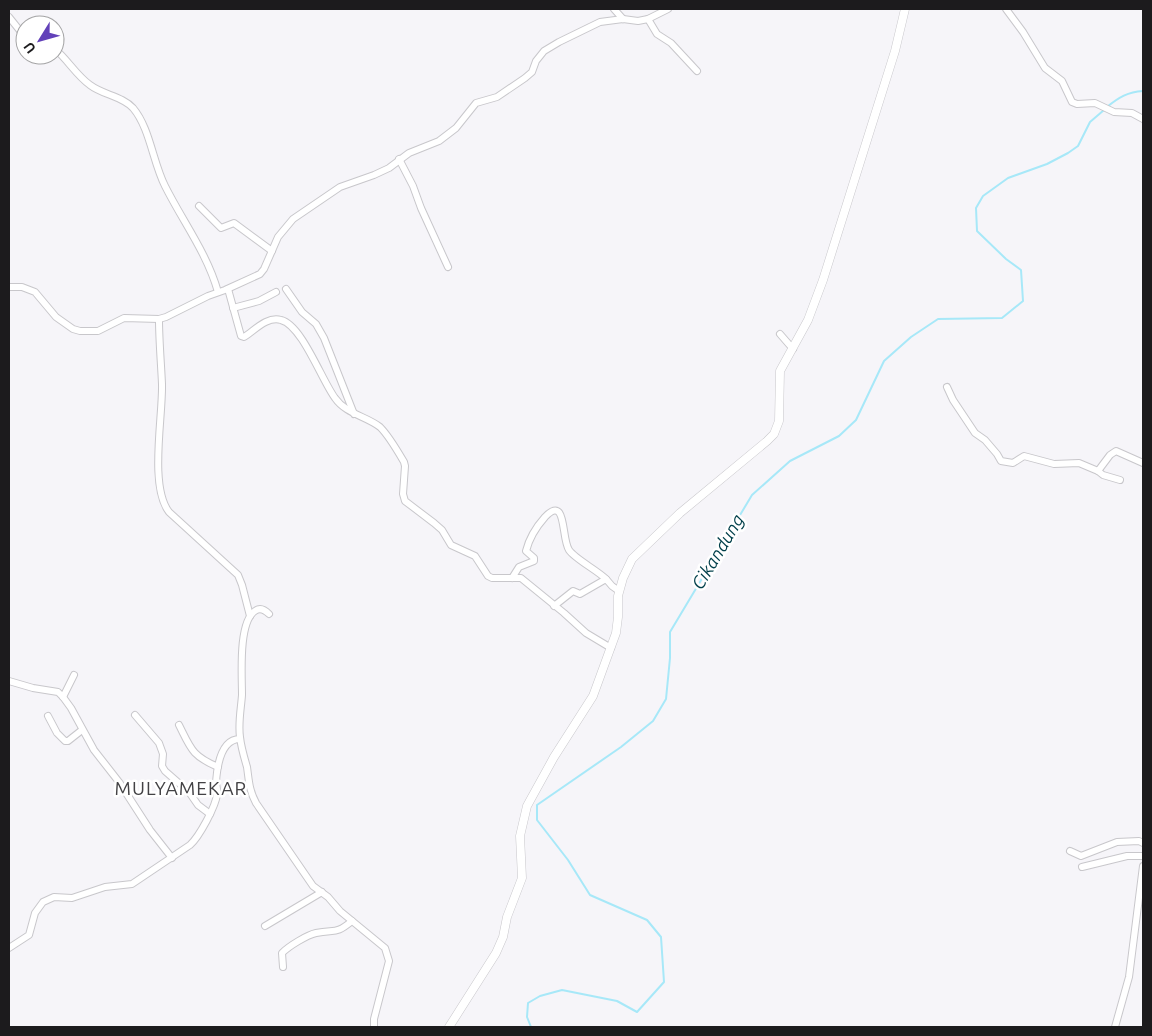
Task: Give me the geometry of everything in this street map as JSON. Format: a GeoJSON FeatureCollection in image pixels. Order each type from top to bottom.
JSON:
{"type":"FeatureCollection","features":[{"type":"Feature","properties":{"kind":"street"},"geometry":{"type":"LineString","coordinates":[[614,9],[623,19]]}},
{"type":"Feature","properties":{"kind":"street"},"geometry":{"type":"LineString","coordinates":[[9,287],[22,287],[35,292],[56,317],[73,329],[80,331],[98,331],[124,318],[159,318],[174,313],[260,274],[278,237],[287,225],[340,187],[374,175],[389,168],[399,159],[439,142],[456,128],[476,103],[496,97],[518,84],[532,72],[536,61],[544,51],[552,46],[600,22],[623,19],[638,21],[648,19],[668,9]]}},
{"type":"Feature","properties":{"kind":"street"},"geometry":{"type":"LineString","coordinates":[[449,1027],[496,953],[503,937],[522,878],[520,836],[527,806],[554,757],[593,696],[618,627],[619,591],[630,564],[640,551],[680,513],[774,434],[779,421],[780,371],[811,313],[823,280],[892,59],[905,9]]}},
{"type":"Feature","properties":{"kind":"street"},"geometry":{"type":"LineString","coordinates":[[1006,9],[1015,19],[1045,68],[1062,81],[1072,102],[1077,104],[1089,102],[1114,112],[1132,113],[1143,119]]}},
{"type":"Feature","properties":{"kind":"street"},"geometry":{"type":"LineString","coordinates":[[648,19],[657,34],[671,43],[697,71]]}},
{"type":"Feature","properties":{"kind":"street"},"geometry":{"type":"LineString","coordinates":[[65,57],[90,85],[125,101],[135,110],[165,186],[201,248],[213,273],[218,292]]}},
{"type":"Feature","properties":{"kind":"street"},"geometry":{"type":"LineString","coordinates":[[399,159],[413,186],[448,267]]}},
{"type":"Feature","properties":{"kind":"street"},"geometry":{"type":"LineString","coordinates":[[199,206],[221,228],[234,223],[272,252]]}},
{"type":"Feature","properties":{"kind":"street"},"geometry":{"type":"LineString","coordinates":[[228,289],[242,337],[264,323],[282,320],[300,336],[335,400],[354,414],[379,427],[401,457],[405,466],[403,494],[405,501],[442,530],[451,544],[476,556],[488,576],[492,578],[521,578],[586,633],[611,648]]}},
{"type":"Feature","properties":{"kind":"street"},"geometry":{"type":"LineString","coordinates":[[286,289],[302,312],[316,324],[324,338],[354,414]]}},
{"type":"Feature","properties":{"kind":"street"},"geometry":{"type":"LineString","coordinates":[[233,308],[259,301],[276,292]]}},
{"type":"Feature","properties":{"kind":"street"},"geometry":{"type":"LineString","coordinates":[[159,318],[162,385],[159,437],[160,490],[163,502],[169,512],[238,576],[250,616]]}},
{"type":"Feature","properties":{"kind":"street"},"geometry":{"type":"LineString","coordinates":[[780,334],[793,349]]}},
{"type":"Feature","properties":{"kind":"street"},"geometry":{"type":"LineString","coordinates":[[947,387],[959,410],[975,433],[984,440],[1001,461],[1013,463],[1024,456],[1054,464],[1080,464],[1103,475],[1120,480]]}},
{"type":"Feature","properties":{"kind":"street"},"geometry":{"type":"LineString","coordinates":[[1098,471],[1101,465],[1116,451],[1143,463]]}},
{"type":"Feature","properties":{"kind":"street"},"geometry":{"type":"LineString","coordinates":[[512,578],[519,567],[534,560],[527,552],[528,545],[541,521],[551,510],[554,510],[559,512],[562,517],[564,537],[569,550],[619,591]]}},
{"type":"Feature","properties":{"kind":"street"},"geometry":{"type":"LineString","coordinates":[[554,606],[568,593],[573,591],[580,594],[606,579]]}},
{"type":"Feature","properties":{"kind":"street"},"geometry":{"type":"LineString","coordinates":[[268,614],[265,610],[259,609],[250,616],[245,625],[240,739],[248,772],[250,791],[256,803],[309,881],[352,921],[385,948],[389,961],[374,1019],[374,1027]]}},
{"type":"Feature","properties":{"kind":"street"},"geometry":{"type":"LineString","coordinates":[[63,697],[74,675]]}},
{"type":"Feature","properties":{"kind":"street"},"geometry":{"type":"LineString","coordinates":[[9,681],[33,688],[58,692],[63,697],[94,750],[119,782],[150,830],[172,858]]}},
{"type":"Feature","properties":{"kind":"street"},"geometry":{"type":"LineString","coordinates":[[135,715],[159,742],[163,754],[162,766],[165,771],[189,792],[198,805],[210,814]]}},
{"type":"Feature","properties":{"kind":"street"},"geometry":{"type":"LineString","coordinates":[[48,716],[57,733],[65,741],[68,741],[82,730]]}},
{"type":"Feature","properties":{"kind":"street"},"geometry":{"type":"LineString","coordinates":[[179,725],[197,756],[218,767]]}},
{"type":"Feature","properties":{"kind":"street"},"geometry":{"type":"LineString","coordinates":[[9,948],[29,936],[35,913],[43,902],[54,897],[72,898],[105,887],[132,884],[172,858],[198,838],[218,794],[216,784],[221,755],[226,745],[232,740],[240,739]]}},
{"type":"Feature","properties":{"kind":"street"},"geometry":{"type":"LineString","coordinates":[[1070,852],[1081,856],[1117,842],[1139,841],[1143,843]]}},
{"type":"Feature","properties":{"kind":"street"},"geometry":{"type":"LineString","coordinates":[[1082,867],[1127,856],[1143,856]]}},
{"type":"Feature","properties":{"kind":"street"},"geometry":{"type":"LineString","coordinates":[[1115,1027],[1129,977],[1141,911],[1143,866]]}},
{"type":"Feature","properties":{"kind":"street"},"geometry":{"type":"LineString","coordinates":[[265,926],[322,892]]}},
{"type":"Feature","properties":{"kind":"street"},"geometry":{"type":"LineString","coordinates":[[283,967],[282,953],[288,947],[315,934],[341,930],[352,921]]}},
{"type":"Feature","properties":{"kind":"waterway","name":"Cikandung"},"geometry":{"type":"LineString","coordinates":[[1107,107],[1124,96],[1143,91]]}},
{"type":"Feature","properties":{"kind":"waterway","name":"Cikandung"},"geometry":{"type":"LineString","coordinates":[[531,1027],[527,1017],[528,1003],[540,996],[562,990],[617,1001],[637,1012],[664,982],[661,937],[647,920],[590,895],[568,860],[537,820],[537,805],[621,747],[653,721],[666,699],[670,658],[670,632],[752,495],[790,461],[839,436],[856,420],[884,361],[911,337],[938,319],[1002,318],[1023,301],[1021,270],[1006,259],[977,231],[976,208],[983,196],[1008,178],[1047,164],[1078,146],[1090,122],[1104,110]]}},
{"type":"Feature","properties":{"kind":"district","name":"MULYAMEKAR"},"geometry":{"type":"Point","coordinates":[181,788]}}]}
